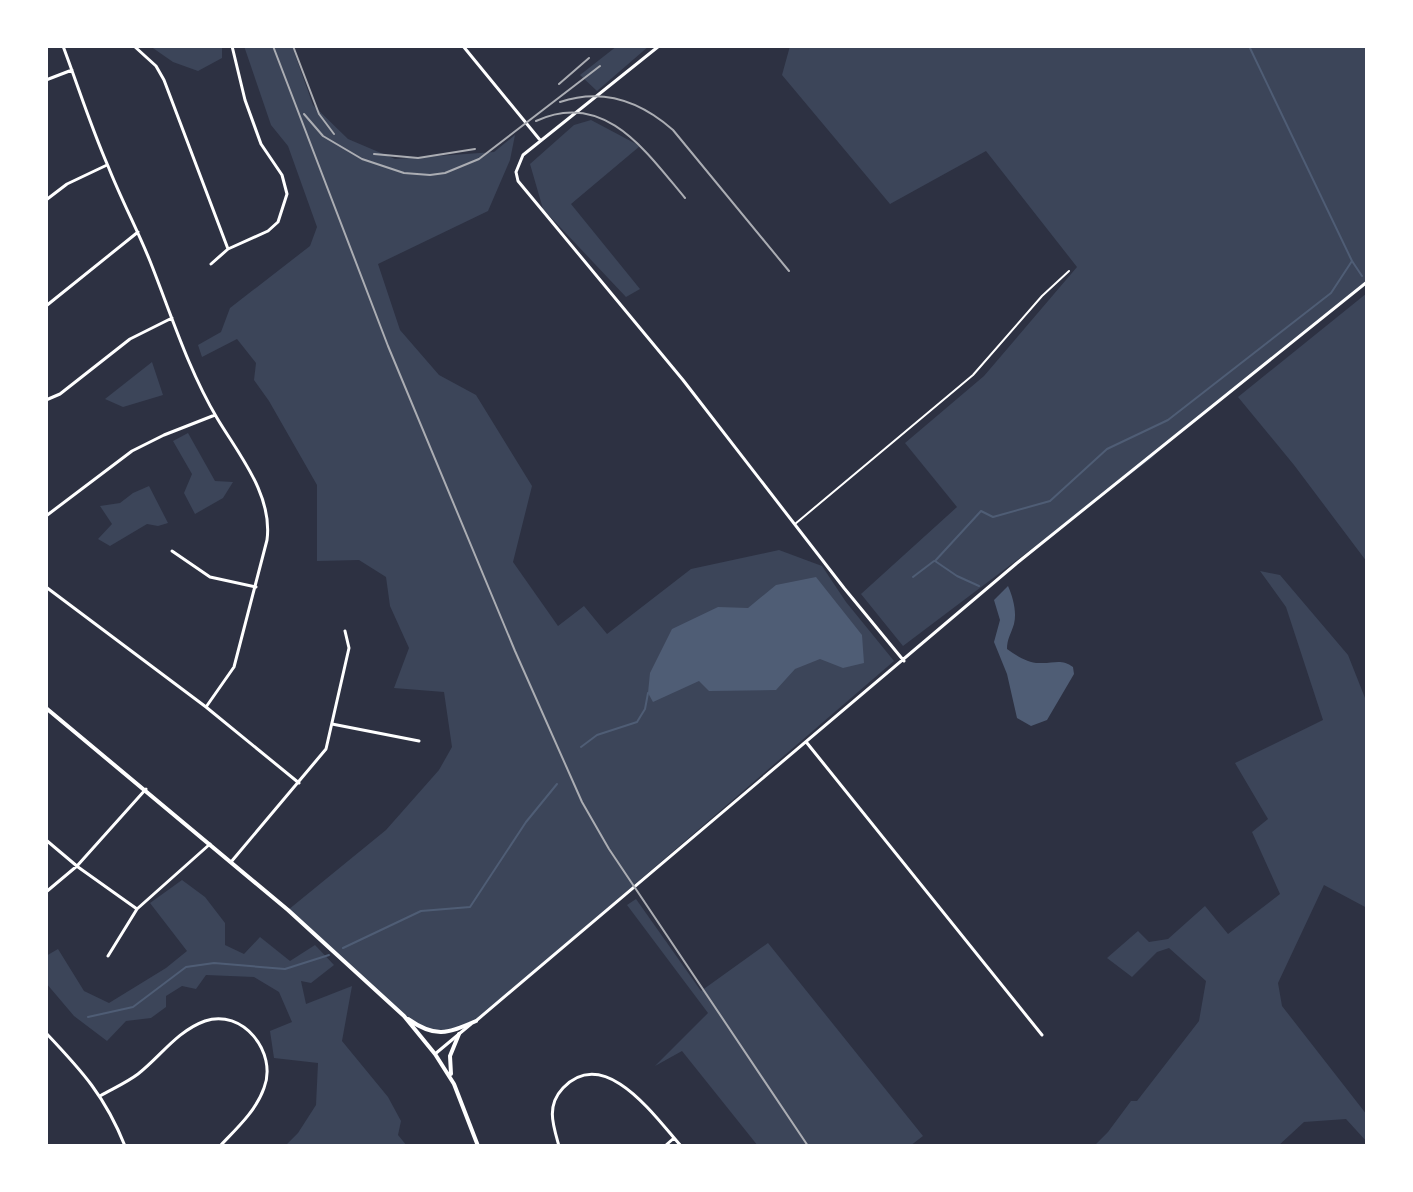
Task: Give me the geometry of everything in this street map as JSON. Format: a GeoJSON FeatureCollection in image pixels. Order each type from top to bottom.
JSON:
{"type":"FeatureCollection","features":[{"type":"Feature","properties":{"kind":"street"},"geometry":{"type":"LineString","coordinates":[[63,46],[107,165],[138,232],[190,365],[265,505],[269,528],[234,667],[206,707]]}},
{"type":"Feature","properties":{"kind":"street"},"geometry":{"type":"LineString","coordinates":[[134,46],[156,66],[164,80],[228,249]]}},
{"type":"Feature","properties":{"kind":"street"},"geometry":{"type":"LineString","coordinates":[[211,264],[228,249],[253,240],[278,222],[287,194],[282,175],[261,144],[245,100],[232,46]]}},
{"type":"Feature","properties":{"kind":"street"},"geometry":{"type":"LineString","coordinates":[[463,46],[540,140]]}},
{"type":"Feature","properties":{"kind":"street"},"geometry":{"type":"LineString","coordinates":[[659,46],[540,140],[523,155],[516,172],[524,191],[683,380],[904,661]]}},
{"type":"Feature","properties":{"kind":"street"},"geometry":{"type":"LineString","coordinates":[[46,80],[72,70]]}},
{"type":"Feature","properties":{"kind":"street"},"geometry":{"type":"LineString","coordinates":[[46,200],[67,184],[107,165]]}},
{"type":"Feature","properties":{"kind":"street"},"geometry":{"type":"LineString","coordinates":[[46,306],[138,232]]}},
{"type":"Feature","properties":{"kind":"street"},"geometry":{"type":"LineString","coordinates":[[435,1054],[1071,518],[1367,282]]}},
{"type":"Feature","properties":{"kind":"street"},"geometry":{"type":"LineString","coordinates":[[46,400],[60,394],[130,339],[172,318]]}},
{"type":"Feature","properties":{"kind":"street"},"geometry":{"type":"LineString","coordinates":[[46,516],[132,451],[215,415]]}},
{"type":"Feature","properties":{"kind":"street"},"geometry":{"type":"LineString","coordinates":[[172,551],[210,577],[256,587]]}},
{"type":"Feature","properties":{"kind":"street"},"geometry":{"type":"LineString","coordinates":[[46,587],[206,707],[299,783]]}},
{"type":"Feature","properties":{"kind":"street"},"geometry":{"type":"LineString","coordinates":[[231,862],[326,749],[349,648],[345,631]]}},
{"type":"Feature","properties":{"kind":"street"},"geometry":{"type":"LineString","coordinates":[[46,708],[331,947],[404,1016],[435,1054],[454,1084]]}},
{"type":"Feature","properties":{"kind":"street"},"geometry":{"type":"LineString","coordinates":[[332,724],[419,741]]}},
{"type":"Feature","properties":{"kind":"street"},"geometry":{"type":"LineString","coordinates":[[807,743],[1042,1035]]}},
{"type":"Feature","properties":{"kind":"street"},"geometry":{"type":"LineString","coordinates":[[46,892],[77,866],[146,789]]}},
{"type":"Feature","properties":{"kind":"street"},"geometry":{"type":"LineString","coordinates":[[46,840],[137,909]]}},
{"type":"Feature","properties":{"kind":"street"},"geometry":{"type":"LineString","coordinates":[[108,956],[137,909],[210,844]]}},
{"type":"Feature","properties":{"kind":"street"},"geometry":{"type":"LineString","coordinates":[[404,1016],[422,1028],[438,1033],[476,1021]]}},
{"type":"Feature","properties":{"kind":"street"},"geometry":{"type":"LineString","coordinates":[[100,1096],[137,1075],[187,1030],[214,1019],[226,1018],[241,1024],[253,1034],[260,1048],[266,1083],[260,1098],[244,1120],[220,1146]]}},
{"type":"Feature","properties":{"kind":"street"},"geometry":{"type":"LineString","coordinates":[[46,1033],[89,1078],[125,1146]]}},
{"type":"Feature","properties":{"kind":"street"},"geometry":{"type":"LineString","coordinates":[[459,1034],[448,1063],[478,1146]]}},
{"type":"Feature","properties":{"kind":"street"},"geometry":{"type":"LineString","coordinates":[[559,1146],[551,1119],[554,1101],[572,1080],[591,1074],[611,1077],[619,1082],[681,1146]]}},
{"type":"Feature","properties":{"kind":"street"},"geometry":{"type":"LineString","coordinates":[[665,1146],[674,1138]]}},
{"type":"Feature","properties":{"kind":"lane"},"geometry":{"type":"LineString","coordinates":[[794,525],[973,375],[1042,296],[1069,271]]}},
{"type":"Feature","properties":{"kind":"shaded area"},"geometry":{"type":"Polygon","coordinates":[[[150,46],[222,46],[222,58],[198,71],[173,62],[150,46]]]}},
{"type":"Feature","properties":{"kind":"shaded area"},"geometry":{"type":"Polygon","coordinates":[[[244,46],[292,46],[313,105],[348,139],[395,159],[494,152],[515,135],[510,160],[488,211],[378,264],[400,330],[439,375],[476,395],[532,486],[513,562],[558,626],[584,606],[607,634],[691,569],[779,550],[822,566],[846,602],[894,661],[476,1021],[446,1030],[432,1031],[404,1016],[288,910],[386,830],[439,770],[452,747],[444,692],[394,688],[409,648],[390,606],[386,577],[359,560],[317,561],[317,485],[254,380],[256,363],[237,339],[202,357],[198,345],[221,332],[230,308],[310,246],[317,227],[288,146],[271,125],[244,46]]]}},
{"type":"Feature","properties":{"kind":"shaded area"},"geometry":{"type":"Polygon","coordinates":[[[617,46],[649,46],[597,91],[580,75],[617,46]]]}},
{"type":"Feature","properties":{"kind":"shaded area"},"geometry":{"type":"Polygon","coordinates":[[[790,46],[1367,46],[1367,282],[1152,458],[903,646],[861,594],[957,507],[905,443],[984,376],[1077,267],[986,151],[890,204],[782,75],[790,46]]]}},
{"type":"Feature","properties":{"kind":"shaded area"},"geometry":{"type":"Polygon","coordinates":[[[591,120],[640,146],[571,204],[640,289],[626,297],[543,209],[530,164],[574,125],[591,120]]]}},
{"type":"Feature","properties":{"kind":"shaded area"},"geometry":{"type":"Polygon","coordinates":[[[1367,293],[1367,562],[1238,397],[1367,293]]]}},
{"type":"Feature","properties":{"kind":"shaded area"},"geometry":{"type":"Polygon","coordinates":[[[152,362],[163,395],[123,407],[105,399],[152,362]]]}},
{"type":"Feature","properties":{"kind":"shaded area"},"geometry":{"type":"Polygon","coordinates":[[[188,433],[215,481],[233,482],[223,498],[195,514],[184,493],[192,474],[173,441],[188,433]]]}},
{"type":"Feature","properties":{"kind":"shaded area"},"geometry":{"type":"Polygon","coordinates":[[[149,486],[168,523],[158,526],[147,524],[110,546],[98,539],[112,524],[100,506],[120,503],[149,486]]]}},
{"type":"Feature","properties":{"kind":"shaded area"},"geometry":{"type":"Polygon","coordinates":[[[1260,571],[1280,575],[1348,655],[1367,703],[1367,908],[1324,885],[1278,983],[1282,1006],[1367,1115],[1367,1142],[1346,1119],[1304,1122],[1278,1146],[1094,1146],[1131,1101],[1137,1101],[1199,1021],[1206,981],[1169,948],[1157,952],[1132,977],[1107,958],[1138,931],[1149,942],[1168,939],[1205,906],[1228,934],[1280,894],[1252,832],[1268,819],[1235,763],[1323,720],[1286,607],[1260,571]]]}},
{"type":"Feature","properties":{"kind":"shaded area"},"geometry":{"type":"Polygon","coordinates":[[[816,577],[862,635],[864,663],[843,668],[820,659],[795,669],[776,690],[709,691],[699,681],[653,702],[648,693],[650,673],[672,629],[718,607],[748,608],[776,585],[816,577]]]}},
{"type":"Feature","properties":{"kind":"shaded area"},"geometry":{"type":"Polygon","coordinates":[[[1008,586],[1015,615],[1007,649],[1031,662],[1061,662],[1073,667],[1074,674],[1047,720],[1031,726],[1017,718],[1007,674],[994,642],[1000,620],[994,600],[1008,586]]]}},
{"type":"Feature","properties":{"kind":"shaded area"},"geometry":{"type":"Polygon","coordinates":[[[182,880],[205,897],[225,923],[225,945],[244,954],[260,937],[290,961],[315,945],[334,965],[311,983],[301,981],[306,1004],[352,986],[342,1041],[388,1097],[401,1121],[398,1135],[407,1146],[285,1146],[298,1133],[316,1105],[318,1063],[274,1058],[270,1031],[292,1022],[279,992],[254,977],[206,975],[196,989],[182,986],[166,996],[166,1007],[151,1018],[126,1021],[107,1041],[74,1016],[46,983],[46,956],[58,949],[84,991],[109,1003],[166,968],[187,951],[150,903],[182,880]]]}},
{"type":"Feature","properties":{"kind":"shaded area"},"geometry":{"type":"Polygon","coordinates":[[[636,899],[701,991],[768,943],[923,1136],[910,1146],[758,1146],[682,1051],[655,1066],[708,1013],[627,905],[636,899]]]}},
{"type":"Feature","properties":{"kind":"waterway"},"geometry":{"type":"LineString","coordinates":[[1249,46],[1362,276]]}},
{"type":"Feature","properties":{"kind":"waterway"},"geometry":{"type":"LineString","coordinates":[[979,586],[935,561],[981,511],[993,517],[1050,501],[1107,449],[1168,420],[1331,293],[1352,261]]}},
{"type":"Feature","properties":{"kind":"waterway"},"geometry":{"type":"LineString","coordinates":[[913,577],[934,561]]}},
{"type":"Feature","properties":{"kind":"waterway"},"geometry":{"type":"LineString","coordinates":[[581,747],[597,735],[637,722],[645,709],[648,693]]}},
{"type":"Feature","properties":{"kind":"waterway"},"geometry":{"type":"LineString","coordinates":[[343,948],[421,911],[470,907],[526,822],[557,784]]}},
{"type":"Feature","properties":{"kind":"waterway"},"geometry":{"type":"LineString","coordinates":[[88,1017],[133,1007],[186,967],[214,963],[285,969],[329,955]]}},
{"type":"Feature","properties":{"kind":"railway"},"geometry":{"type":"LineString","coordinates":[[273,46],[388,346],[515,651],[582,802],[609,849],[808,1146]]}},
{"type":"Feature","properties":{"kind":"railway"},"geometry":{"type":"LineString","coordinates":[[293,46],[319,114],[334,134]]}},
{"type":"Feature","properties":{"kind":"railway"},"geometry":{"type":"LineString","coordinates":[[559,84],[589,58]]}},
{"type":"Feature","properties":{"kind":"railway"},"geometry":{"type":"LineString","coordinates":[[304,114],[323,136],[362,159],[404,173],[445,173],[479,159],[600,66]]}},
{"type":"Feature","properties":{"kind":"railway"},"geometry":{"type":"LineString","coordinates":[[560,102],[591,96],[606,97],[634,105],[660,120],[673,130],[789,271]]}},
{"type":"Feature","properties":{"kind":"railway"},"geometry":{"type":"LineString","coordinates":[[536,121],[561,113],[583,113],[603,119],[639,145],[685,198]]}},
{"type":"Feature","properties":{"kind":"railway"},"geometry":{"type":"LineString","coordinates":[[374,154],[418,158],[475,149]]}}]}
